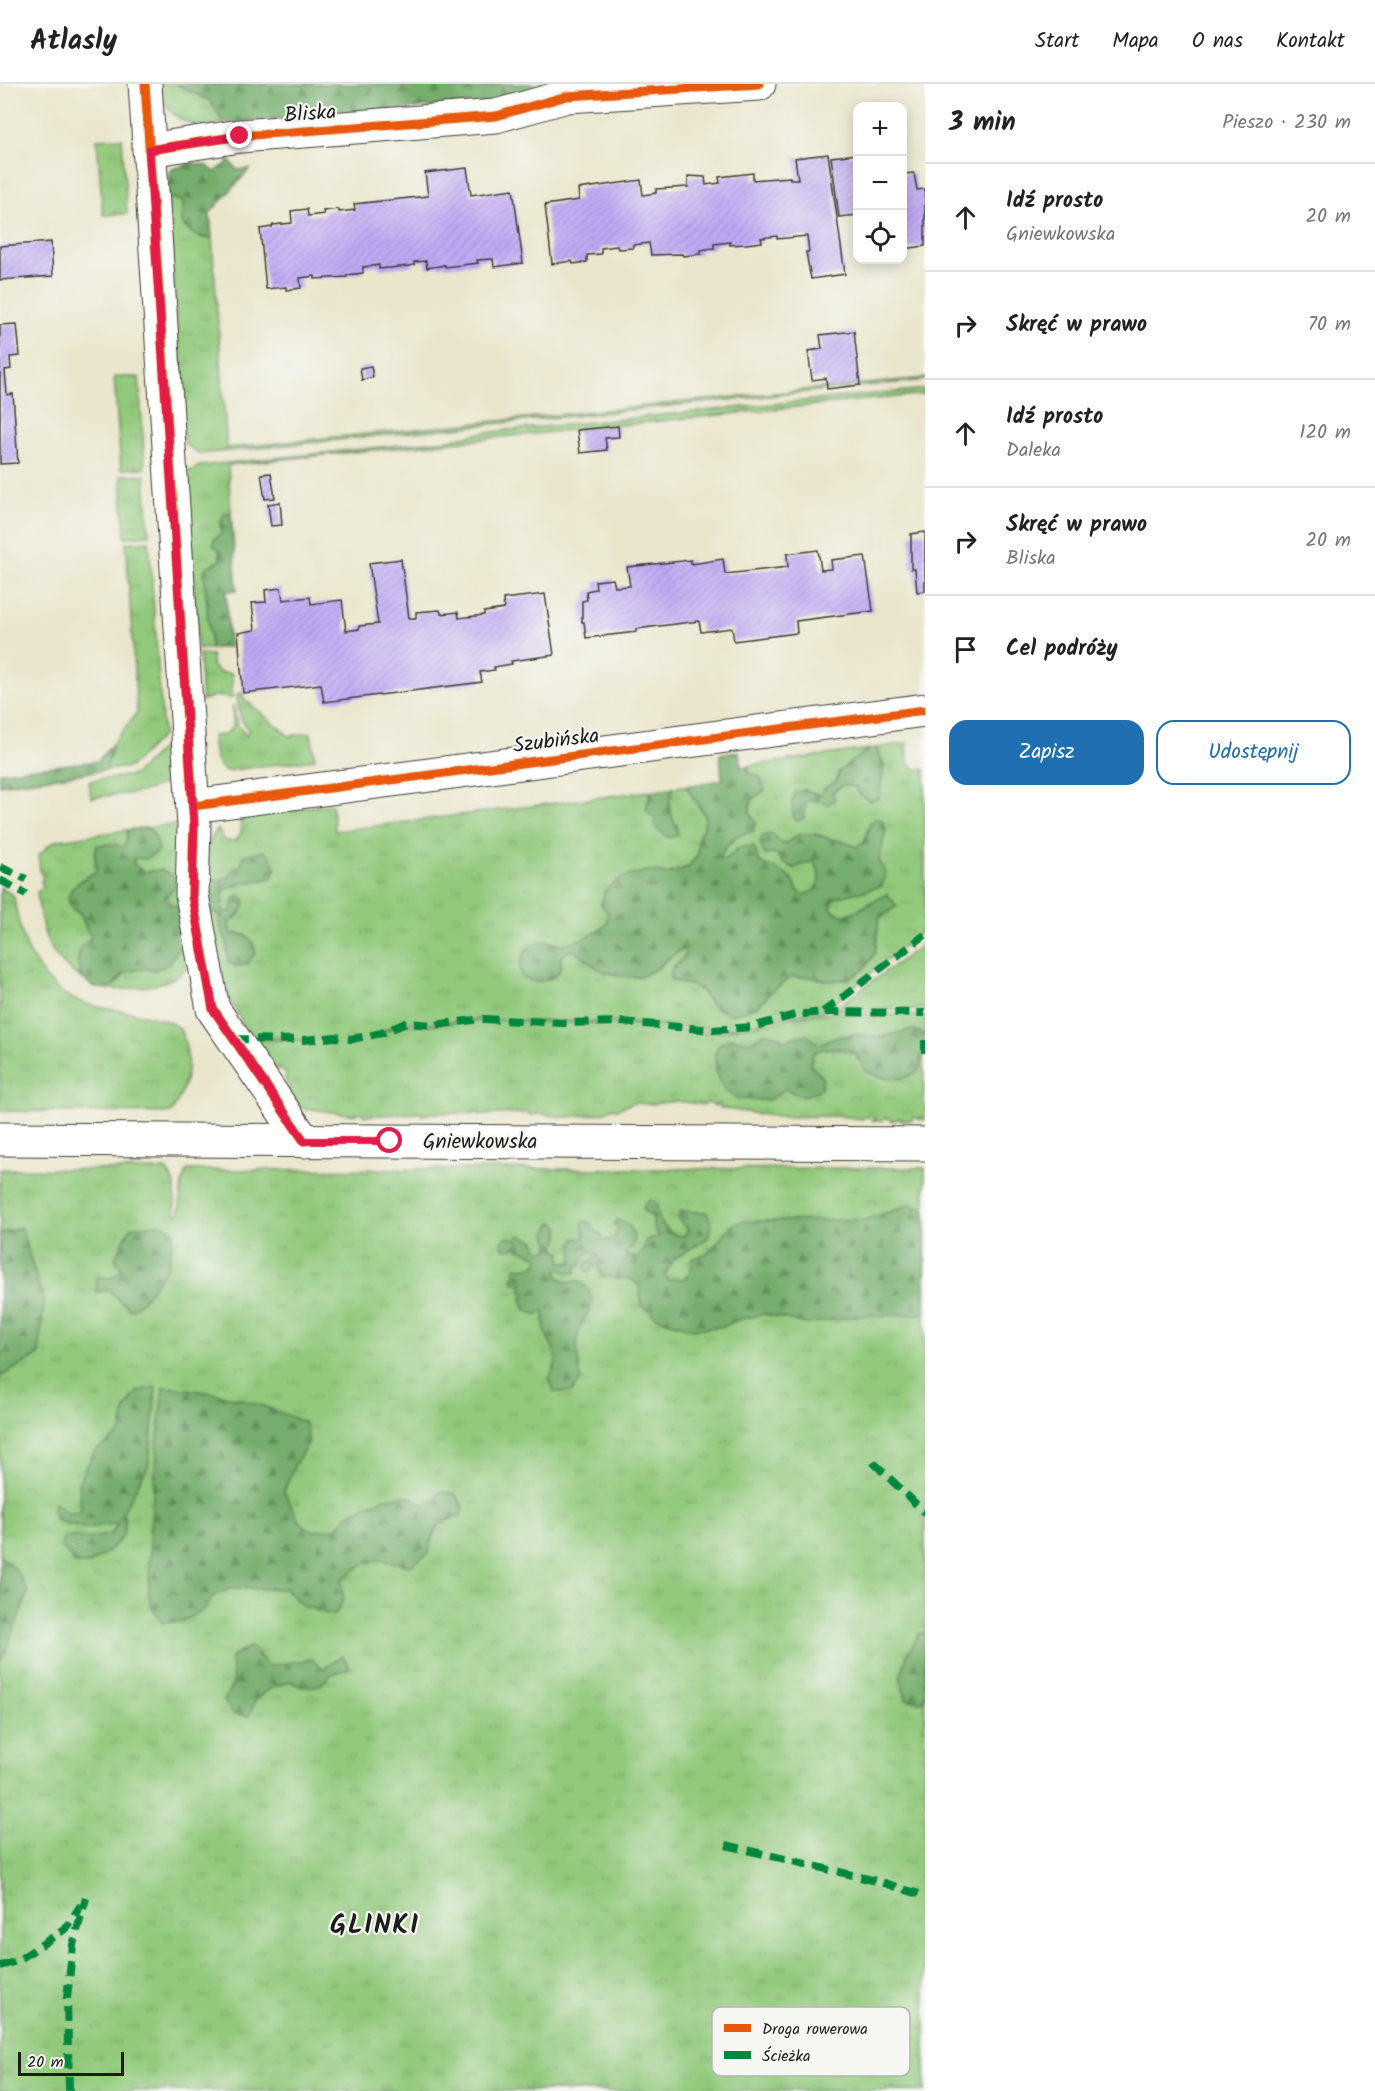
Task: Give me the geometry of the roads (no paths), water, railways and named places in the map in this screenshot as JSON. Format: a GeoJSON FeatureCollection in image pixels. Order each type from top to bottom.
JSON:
{"type":"FeatureCollection","features":[{"type":"Feature","properties":{"kind":"street"},"geometry":{"type":"LineString","coordinates":[[145,84],[193,806],[195,849],[192,896],[213,1009],[304,1141]]}},
{"type":"Feature","properties":{"kind":"street","name":"Bliska"},"geometry":{"type":"LineString","coordinates":[[149,150],[240,136],[496,116],[567,96],[759,84]]}},
{"type":"Feature","properties":{"kind":"street","name":"Szubińska"},"geometry":{"type":"LineString","coordinates":[[193,806],[925,710]]}},
{"type":"Feature","properties":{"kind":"street","name":"Gniewkowska"},"geometry":{"type":"LineString","coordinates":[[0,1139],[925,1144]]}},
{"type":"Feature","properties":{"kind":"district","name":"GLINKI"},"geometry":{"type":"Point","coordinates":[375,1924]}}]}
